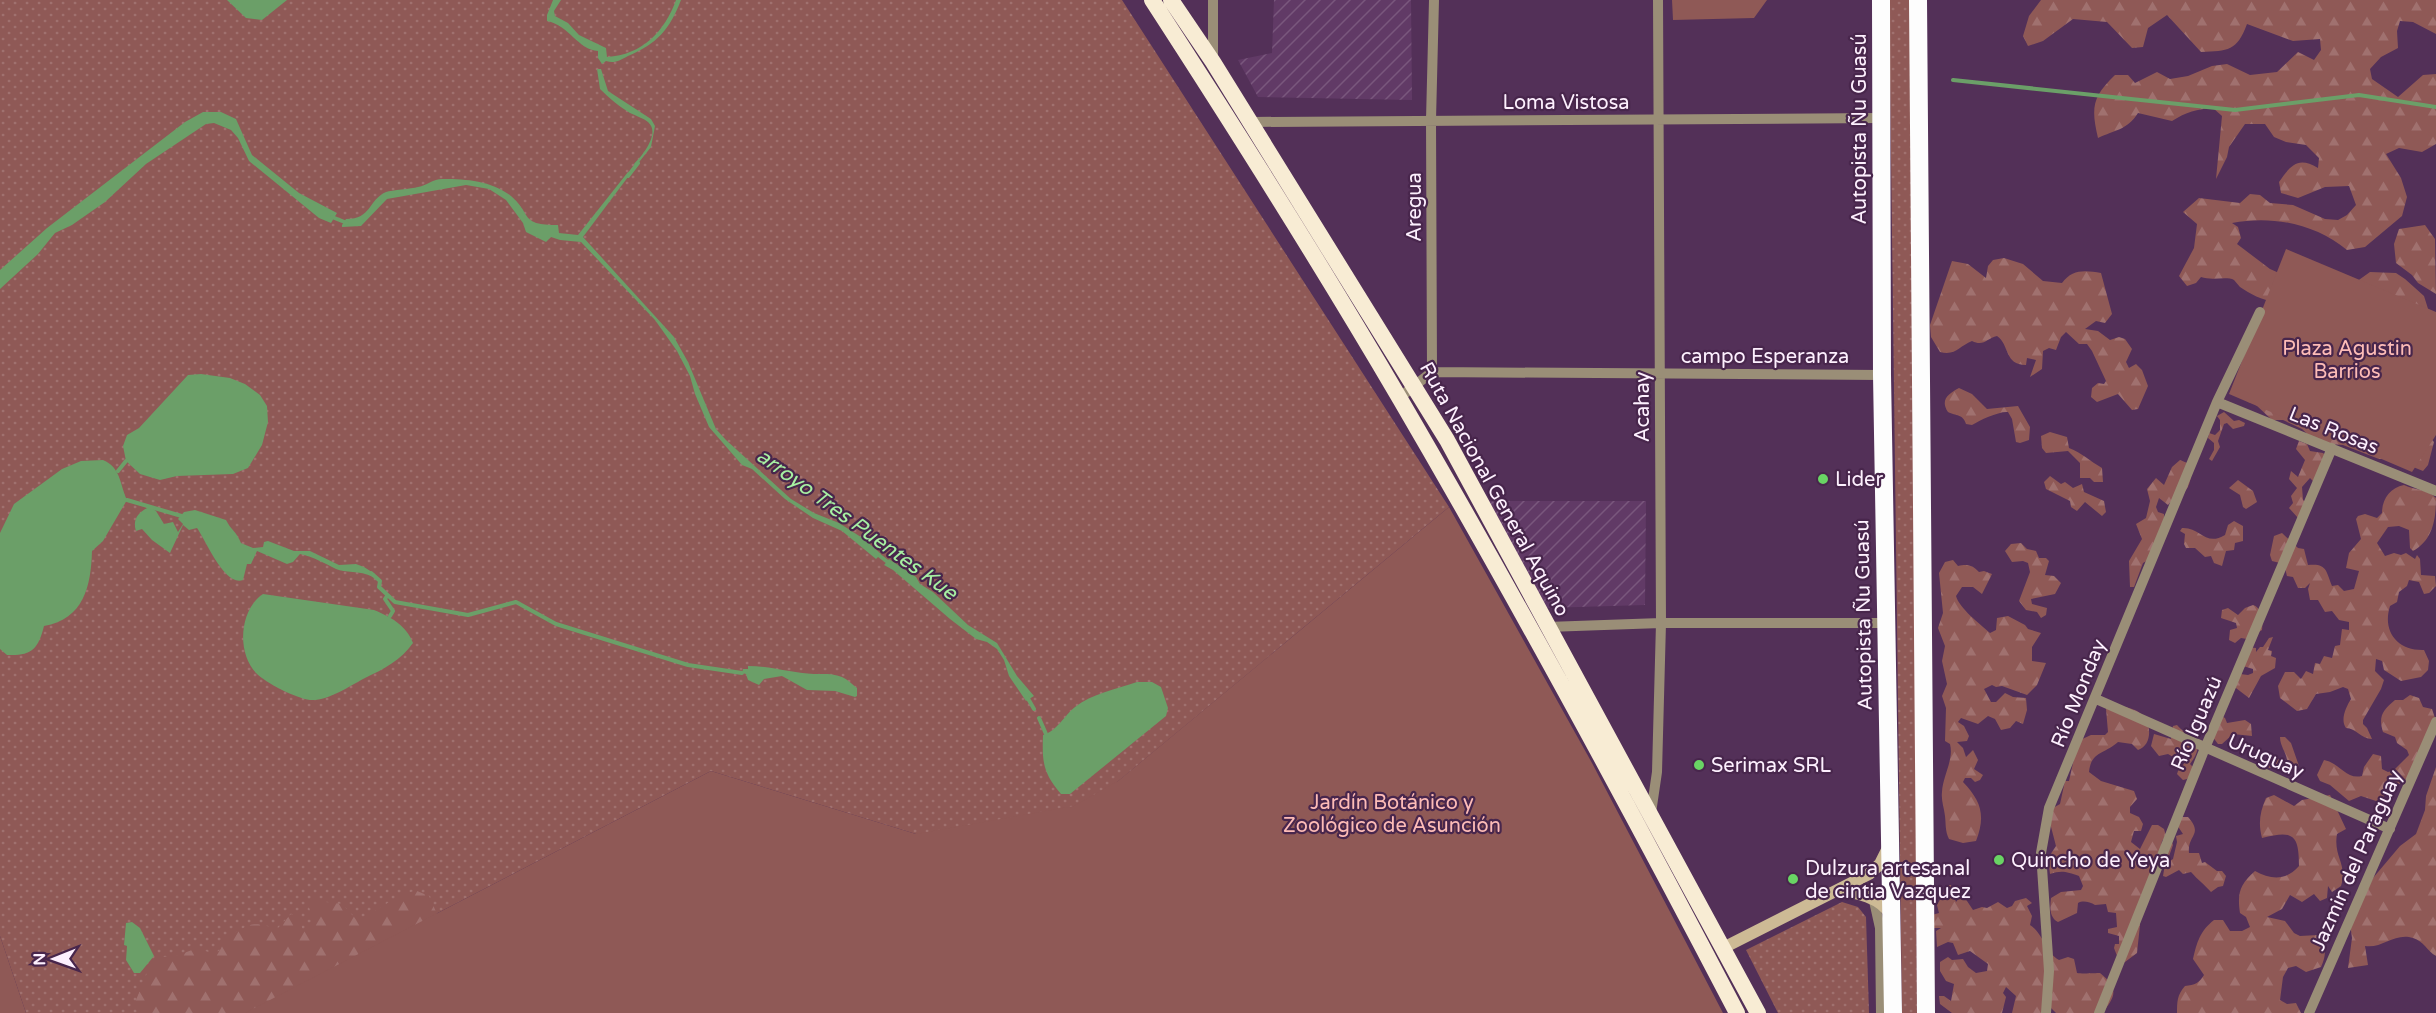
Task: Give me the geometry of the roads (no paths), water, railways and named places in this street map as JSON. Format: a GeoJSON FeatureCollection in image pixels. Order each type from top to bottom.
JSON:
{"type":"FeatureCollection","features":[{"type":"Feature","properties":{"kind":"highway","name":"Ruta Nacional General Aquino"},"geometry":{"type":"LineString","coordinates":[[1152,0],[1235,129],[1399,398],[1631,811],[1737,1013]]}},
{"type":"Feature","properties":{"kind":"highway","name":"Ruta Nacional General Aquino"},"geometry":{"type":"LineString","coordinates":[[1171,0],[1214,62],[1447,440],[1758,1013]]}},
{"type":"Feature","properties":{"kind":"highway","name":"Autopista Ñu Guasú"},"geometry":{"type":"LineString","coordinates":[[1881,0],[1882,375],[1893,1013]]}},
{"type":"Feature","properties":{"kind":"highway"},"geometry":{"type":"LineString","coordinates":[[1918,0],[1926,1013]]}},
{"type":"Feature","properties":{"kind":"highway"},"geometry":{"type":"LineString","coordinates":[[1925,809],[1936,896],[1938,1013]]}},
{"type":"Feature","properties":{"kind":"main road"},"geometry":{"type":"LineString","coordinates":[[1723,948],[1869,874],[1880,864],[1889,846]]}},
{"type":"Feature","properties":{"kind":"main road"},"geometry":{"type":"LineString","coordinates":[[1835,891],[1854,892],[1889,910],[1891,916]]}},
{"type":"Feature","properties":{"kind":"street"},"geometry":{"type":"LineString","coordinates":[[1213,0],[1214,62]]}},
{"type":"Feature","properties":{"kind":"street","name":"Aregua"},"geometry":{"type":"LineString","coordinates":[[1432,372],[1431,120],[1434,0]]}},
{"type":"Feature","properties":{"kind":"street","name":"Acahay"},"geometry":{"type":"LineString","coordinates":[[1651,813],[1657,772],[1661,623],[1659,0]]}},
{"type":"Feature","properties":{"kind":"street","name":"Loma Vistosa"},"geometry":{"type":"LineString","coordinates":[[1251,122],[1881,118]]}},
{"type":"Feature","properties":{"kind":"street","name":"Río Monday"},"geometry":{"type":"LineString","coordinates":[[2046,1013],[2049,997],[2049,971],[2041,853],[2049,808],[2217,402],[2260,312]]}},
{"type":"Feature","properties":{"kind":"street"},"geometry":{"type":"LineString","coordinates":[[1399,398],[1432,372]]}},
{"type":"Feature","properties":{"kind":"street","name":"campo Esperanza"},"geometry":{"type":"LineString","coordinates":[[1432,372],[1882,375]]}},
{"type":"Feature","properties":{"kind":"street","name":"Las Rosas"},"geometry":{"type":"LineString","coordinates":[[2217,402],[2436,491]]}},
{"type":"Feature","properties":{"kind":"street","name":"Río Iguazú"},"geometry":{"type":"LineString","coordinates":[[2099,1013],[2205,748],[2332,448]]}},
{"type":"Feature","properties":{"kind":"street"},"geometry":{"type":"LineString","coordinates":[[1547,627],[1661,623],[1886,623]]}},
{"type":"Feature","properties":{"kind":"street","name":"Uruguay"},"geometry":{"type":"LineString","coordinates":[[2096,699],[2390,829]]}},
{"type":"Feature","properties":{"kind":"street","name":"Jazmin del Paraguay"},"geometry":{"type":"LineString","coordinates":[[2309,1013],[2436,722]]}},
{"type":"Feature","properties":{"kind":"street"},"geometry":{"type":"LineString","coordinates":[[1874,902],[1880,928],[1881,1013]]}},
{"type":"Feature","properties":{"kind":"waterway"},"geometry":{"type":"LineString","coordinates":[[1953,80],[2235,110],[2359,95],[2436,107]]}},
{"type":"Feature","properties":{"kind":"waterway"},"geometry":{"type":"LineString","coordinates":[[628,176],[638,163]]}},
{"type":"Feature","properties":{"kind":"waterway","name":"arroyo Tres Puentes Kue"},"geometry":{"type":"LineString","coordinates":[[332,217],[347,223]]}},
{"type":"Feature","properties":{"kind":"waterway"},"geometry":{"type":"LineString","coordinates":[[118,471],[126,461]]}},
{"type":"Feature","properties":{"kind":"waterway"},"geometry":{"type":"LineString","coordinates":[[127,500],[185,517]]}},
{"type":"Feature","properties":{"kind":"waterway","name":"arroyo Tres Puentes Kue"},"geometry":{"type":"LineString","coordinates":[[876,553],[889,563]]}},
{"type":"Feature","properties":{"kind":"waterway"},"geometry":{"type":"LineString","coordinates":[[371,573],[380,581],[379,587],[395,602],[468,615],[516,602],[556,624],[688,665],[742,673]]}},
{"type":"Feature","properties":{"kind":"waterway"},"geometry":{"type":"LineString","coordinates":[[387,596],[385,599],[393,611],[390,616]]}},
{"type":"Feature","properties":{"kind":"waterway","name":"arroyo Tres Puentes Kue"},"geometry":{"type":"LineString","coordinates":[[1026,695],[1034,709]]}},
{"type":"Feature","properties":{"kind":"waterway","name":"arroyo Tres Puentes Kue"},"geometry":{"type":"LineString","coordinates":[[1039,718],[1046,734]]}},
{"type":"Feature","properties":{"kind":"place","name":"Lider"},"geometry":{"type":"Point","coordinates":[1823,479]}},
{"type":"Feature","properties":{"kind":"place","name":"Serimax SRL"},"geometry":{"type":"Point","coordinates":[1699,765]}},
{"type":"Feature","properties":{"kind":"place","name":"Quincho de Yeya"},"geometry":{"type":"Point","coordinates":[1999,860]}},
{"type":"Feature","properties":{"kind":"place","name":"Dulzura artesanal de cintia Vazquez"},"geometry":{"type":"Point","coordinates":[1793,879]}},
{"type":"Feature","properties":{"kind":"park label","name":"Plaza Agustin Barrios"},"geometry":{"type":"Point","coordinates":[2347,360]}},
{"type":"Feature","properties":{"kind":"park label","name":"Jardín Botánico y Zoológico de Asunción"},"geometry":{"type":"Point","coordinates":[1392,814]}}]}
